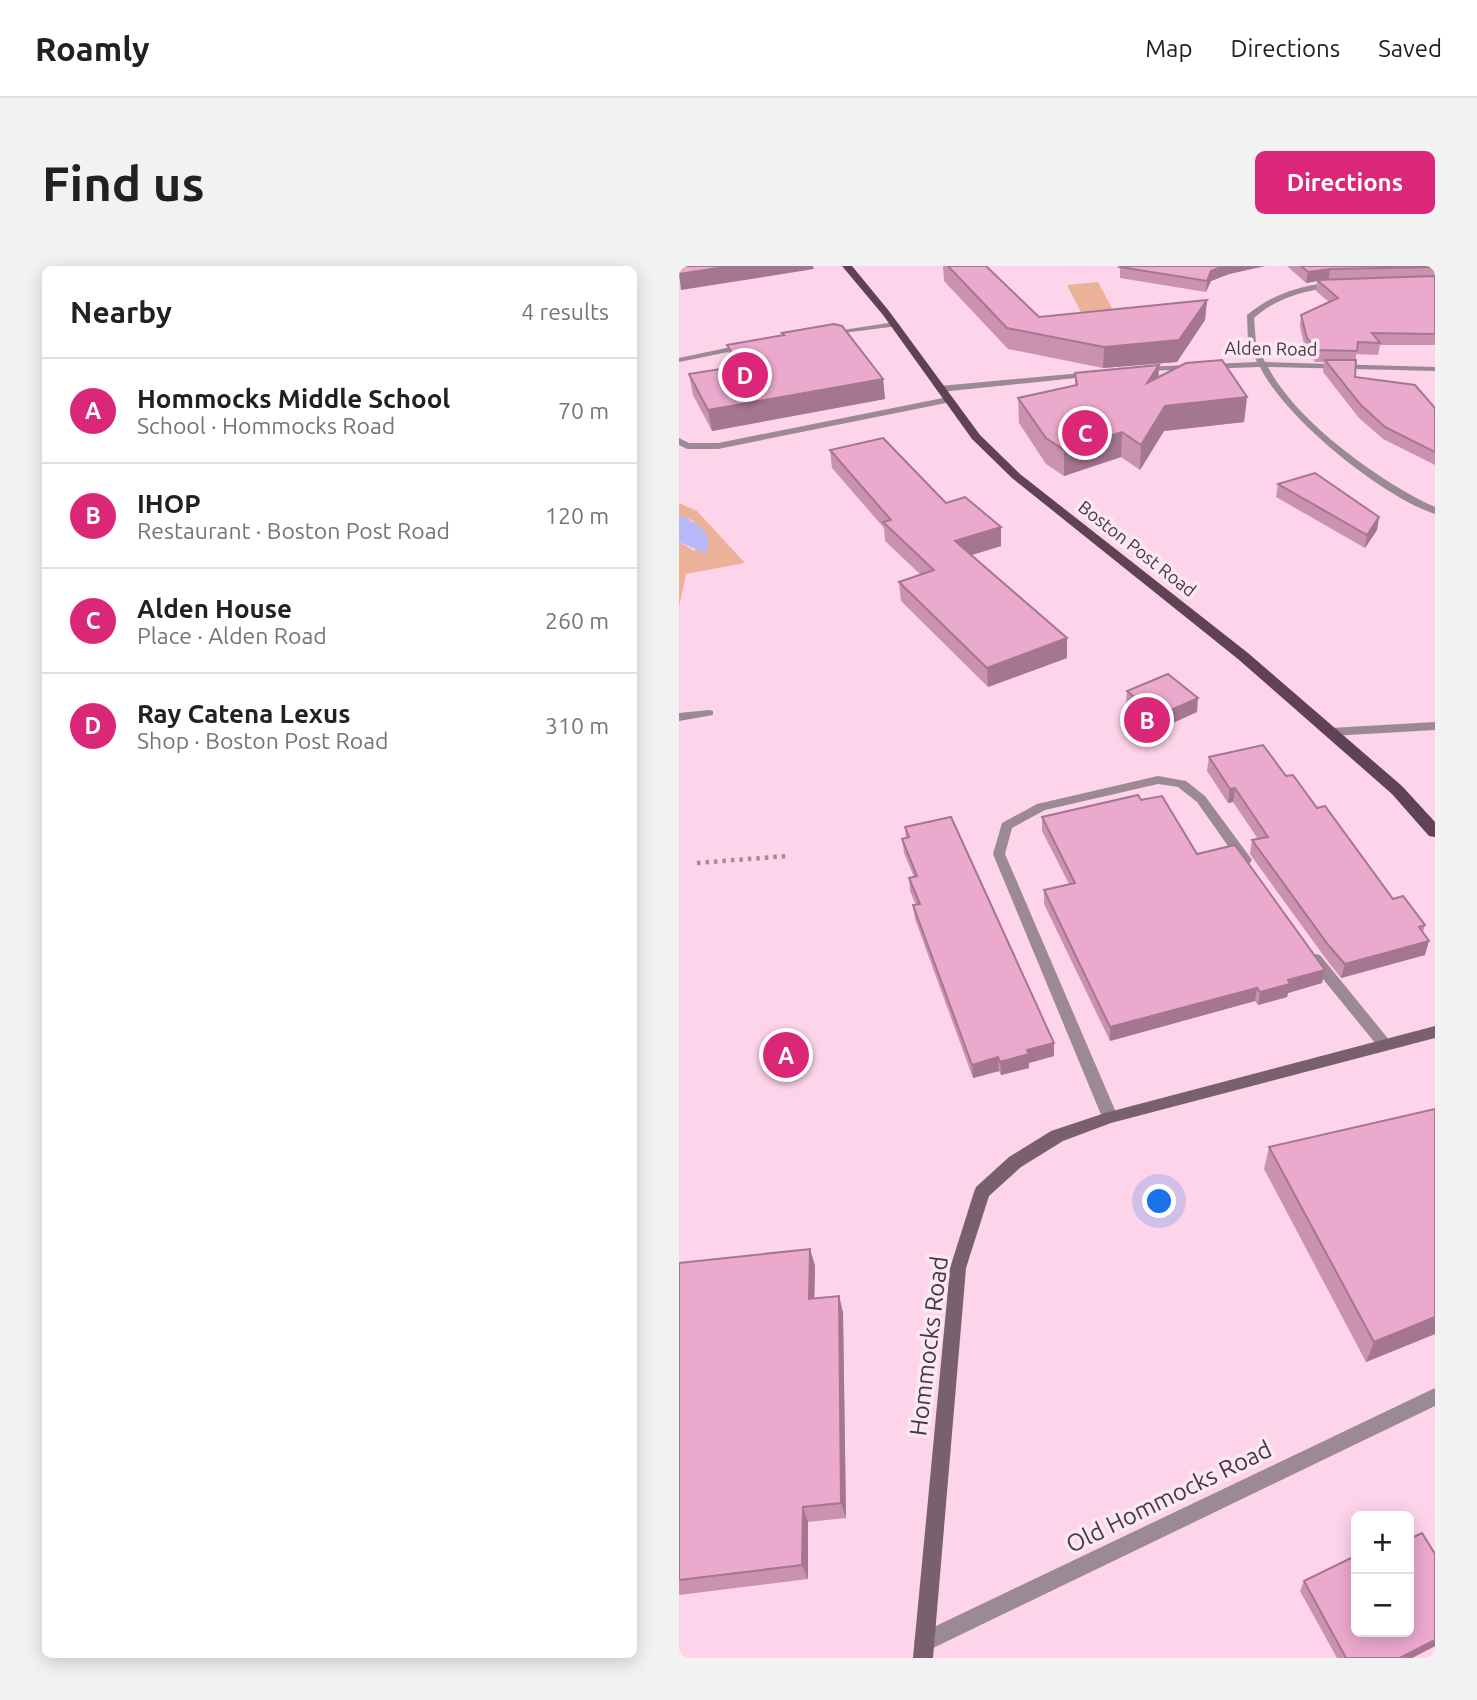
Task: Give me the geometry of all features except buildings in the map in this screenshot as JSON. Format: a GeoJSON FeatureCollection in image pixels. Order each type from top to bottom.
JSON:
{"type":"FeatureCollection","features":[{"type":"Feature","properties":{"kind":"main road","name":"Boston Post Road"},"geometry":{"type":"LineString","coordinates":[[847,266],[895,324],[976,437],[1016,477],[1243,656],[1397,790],[1435,832]]}},
{"type":"Feature","properties":{"kind":"street"},"geometry":{"type":"LineString","coordinates":[[1343,284],[1301,289],[1276,299],[1250,317],[1248,326],[1261,363],[1301,416],[1353,462],[1391,488],[1435,511]]}},
{"type":"Feature","properties":{"kind":"street"},"geometry":{"type":"LineString","coordinates":[[819,334],[895,324]]}},
{"type":"Feature","properties":{"kind":"street"},"geometry":{"type":"LineString","coordinates":[[679,360],[757,344]]}},
{"type":"Feature","properties":{"kind":"street","name":"Alden Road"},"geometry":{"type":"LineString","coordinates":[[1133,370],[1202,364],[1261,363],[1435,369]]}},
{"type":"Feature","properties":{"kind":"street"},"geometry":{"type":"LineString","coordinates":[[679,441],[687,446],[718,446],[944,394],[1105,373]]}},
{"type":"Feature","properties":{"kind":"street"},"geometry":{"type":"LineString","coordinates":[[679,716],[709,713]]}},
{"type":"Feature","properties":{"kind":"street"},"geometry":{"type":"LineString","coordinates":[[1331,732],[1435,726]]}},
{"type":"Feature","properties":{"kind":"street"},"geometry":{"type":"LineString","coordinates":[[1109,1117],[999,854],[1006,826],[1041,807],[1158,780],[1182,784],[1201,799],[1256,876]]}},
{"type":"Feature","properties":{"kind":"street"},"geometry":{"type":"LineString","coordinates":[[1303,943],[1384,1045]]}},
{"type":"Feature","properties":{"kind":"street","name":"Hommocks Road"},"geometry":{"type":"LineString","coordinates":[[923,1650],[958,1268],[982,1192],[1015,1162],[1057,1136],[1109,1117],[1435,1032]]}},
{"type":"Feature","properties":{"kind":"street","name":"Old Hommocks Road"},"geometry":{"type":"LineString","coordinates":[[923,1650],[1435,1397]]}},
{"type":"Feature","properties":{"kind":"path"},"geometry":{"type":"LineString","coordinates":[[697,863],[787,856]]}},
{"type":"Feature","properties":{"kind":"shaded area"},"geometry":{"type":"Polygon","coordinates":[[[1098,282],[1113,310],[1081,312],[1067,285],[1098,282]]]}},
{"type":"Feature","properties":{"kind":"shaded area"},"geometry":{"type":"Polygon","coordinates":[[[679,503],[697,511],[745,563],[686,574],[679,607],[679,542],[695,551],[694,521],[679,515],[679,503]]]}},
{"type":"Feature","properties":{"kind":"water"},"geometry":{"type":"Polygon","coordinates":[[[679,515],[697,525],[706,534],[708,546],[705,553],[679,542],[679,515]]]}},
{"type":"Feature","properties":{"kind":"place","name":"Ray Catena Lexus"},"geometry":{"type":"Point","coordinates":[745,375]}},
{"type":"Feature","properties":{"kind":"place","name":"Alden House"},"geometry":{"type":"Point","coordinates":[1085,433]}},
{"type":"Feature","properties":{"kind":"place","name":"IHOP"},"geometry":{"type":"Point","coordinates":[1147,720]}},
{"type":"Feature","properties":{"kind":"place","name":"Hommocks Middle School"},"geometry":{"type":"Point","coordinates":[786,1055]}}]}
